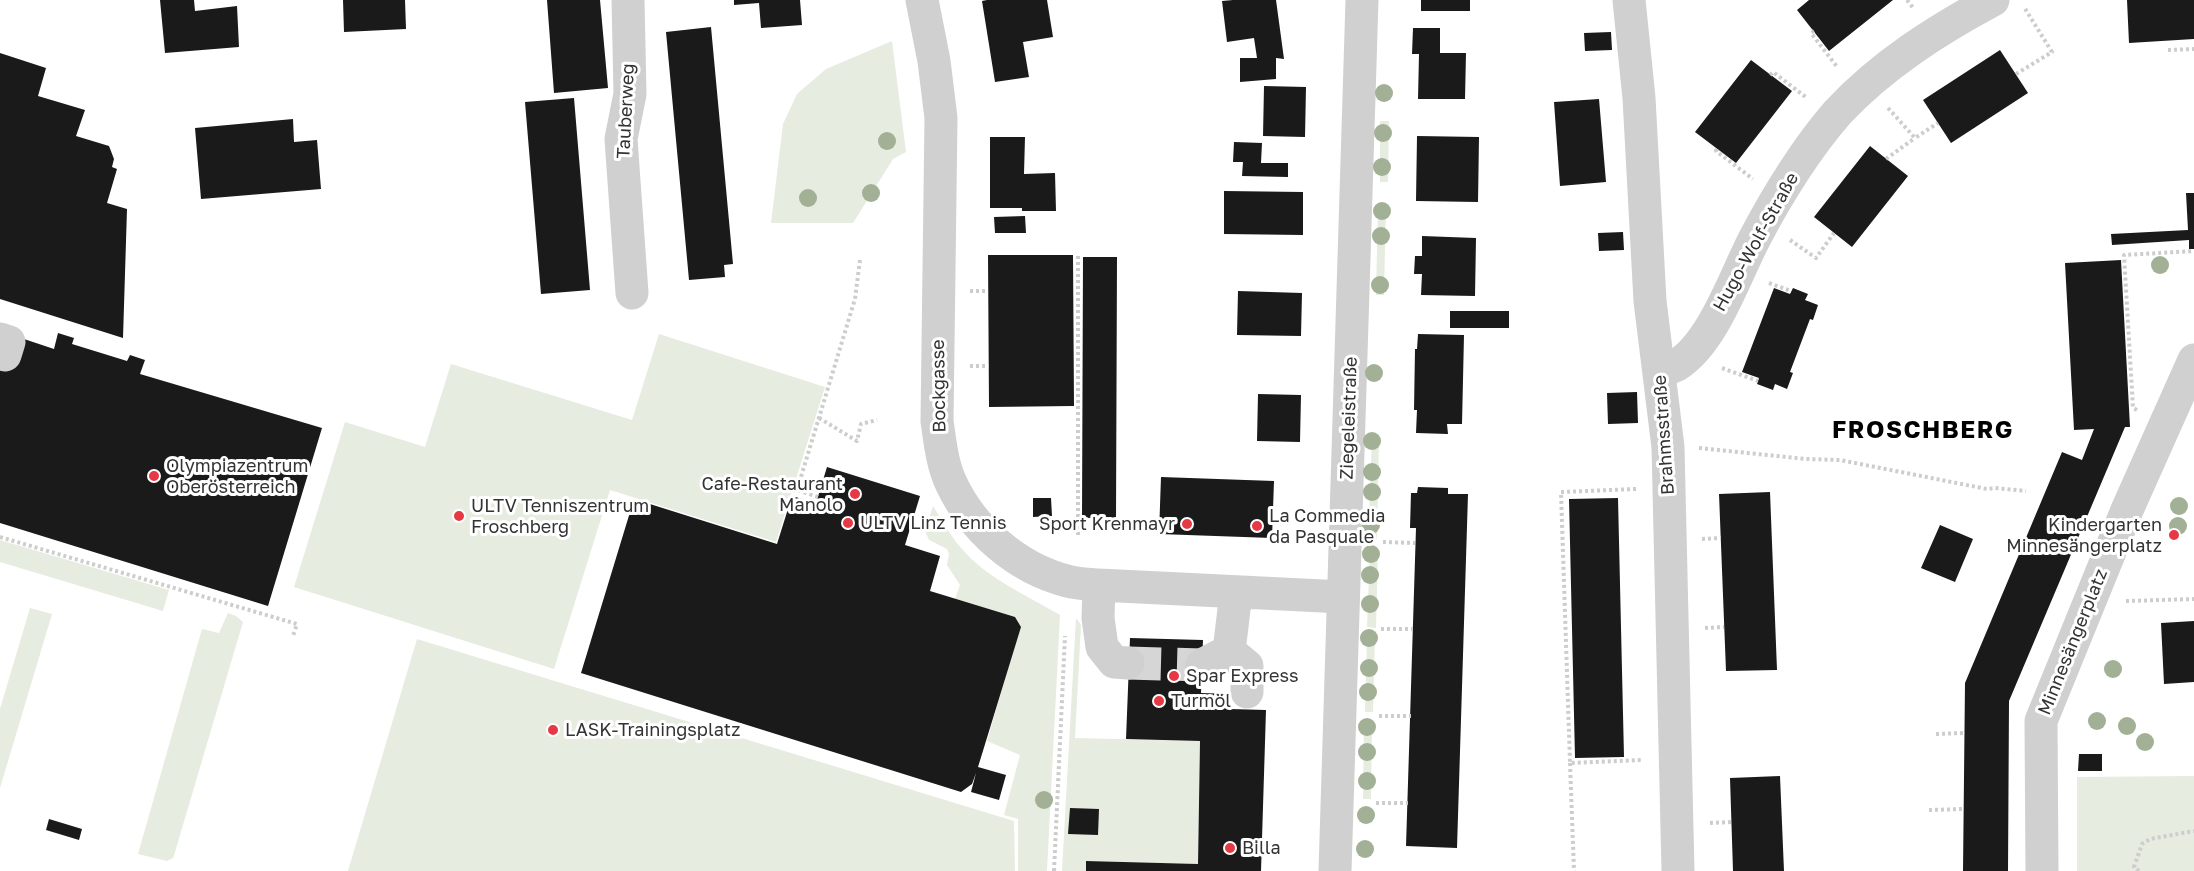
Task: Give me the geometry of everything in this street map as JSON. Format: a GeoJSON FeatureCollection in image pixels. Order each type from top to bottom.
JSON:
{"type":"FeatureCollection","features":[{"type":"Feature","properties":{"kind":"street","name":"Tauberweg"},"geometry":{"type":"LineString","coordinates":[[628,0],[630,94],[621,140],[632,293]]}},
{"type":"Feature","properties":{"kind":"street","name":"Bockgasse"},"geometry":{"type":"LineString","coordinates":[[922,0],[934,61],[940,118],[937,421],[950,482],[974,520],[1015,558],[1044,573],[1068,581],[1236,593],[1343,597]]}},
{"type":"Feature","properties":{"kind":"street","name":"Ziegeleistraße"},"geometry":{"type":"LineString","coordinates":[[1335,871],[1362,0]]}},
{"type":"Feature","properties":{"kind":"street","name":"Brahmsstraße"},"geometry":{"type":"LineString","coordinates":[[1629,0],[1639,98],[1650,301],[1668,447],[1678,871]]}},
{"type":"Feature","properties":{"kind":"street","name":"Hugo-Wolf-Straße"},"geometry":{"type":"LineString","coordinates":[[1659,369],[1674,367],[1691,354],[1706,334],[1727,298],[1762,225],[1796,169],[1838,113],[1885,68],[1957,20],[2008,2]]}},
{"type":"Feature","properties":{"kind":"street","name":"Minnesängerplatz"},"geometry":{"type":"LineString","coordinates":[[2042,871],[2041,721],[2127,510],[2194,360]]}},
{"type":"Feature","properties":{"kind":"street"},"geometry":{"type":"LineString","coordinates":[[1099,585],[1098,618],[1102,646],[1114,662],[1128,663]]}},
{"type":"Feature","properties":{"kind":"street"},"geometry":{"type":"LineString","coordinates":[[1236,593],[1215,658],[1247,666],[1247,692]]}},
{"type":"Feature","properties":{"kind":"path"},"geometry":{"type":"LineString","coordinates":[[2008,2],[2052,52],[2016,74]]}},
{"type":"Feature","properties":{"kind":"path"},"geometry":{"type":"LineString","coordinates":[[1814,31],[1811,33],[1839,70]]}},
{"type":"Feature","properties":{"kind":"path"},"geometry":{"type":"LineString","coordinates":[[2168,50],[2194,49]]}},
{"type":"Feature","properties":{"kind":"path"},"geometry":{"type":"LineString","coordinates":[[1770,75],[1773,72],[1811,101]]}},
{"type":"Feature","properties":{"kind":"path"},"geometry":{"type":"LineString","coordinates":[[1885,105],[1915,138]]}},
{"type":"Feature","properties":{"kind":"path"},"geometry":{"type":"LineString","coordinates":[[1886,159],[1938,123]]}},
{"type":"Feature","properties":{"kind":"path"},"geometry":{"type":"LineString","coordinates":[[1717,149],[1716,151],[1753,180]]}},
{"type":"Feature","properties":{"kind":"path"},"geometry":{"type":"LineString","coordinates":[[1786,238],[1816,258],[1834,233]]}},
{"type":"Feature","properties":{"kind":"path"},"geometry":{"type":"LineString","coordinates":[[2141,412],[2133,408],[2124,255],[2194,251]]}},
{"type":"Feature","properties":{"kind":"path"},"geometry":{"type":"LineString","coordinates":[[1078,256],[1078,536]]}},
{"type":"Feature","properties":{"kind":"path"},"geometry":{"type":"LineString","coordinates":[[818,496],[797,490],[855,299],[860,260]]}},
{"type":"Feature","properties":{"kind":"path"},"geometry":{"type":"LineString","coordinates":[[1772,284],[1791,291]]}},
{"type":"Feature","properties":{"kind":"path"},"geometry":{"type":"LineString","coordinates":[[966,291],[988,291]]}},
{"type":"Feature","properties":{"kind":"path"},"geometry":{"type":"LineString","coordinates":[[966,366],[988,366]]}},
{"type":"Feature","properties":{"kind":"path"},"geometry":{"type":"LineString","coordinates":[[1717,366],[1758,381]]}},
{"type":"Feature","properties":{"kind":"path"},"geometry":{"type":"LineString","coordinates":[[819,418],[857,441],[861,424],[877,420]]}},
{"type":"Feature","properties":{"kind":"path"},"geometry":{"type":"LineString","coordinates":[[1692,448],[1840,460],[1987,489],[2026,491]]}},
{"type":"Feature","properties":{"kind":"path"},"geometry":{"type":"LineString","coordinates":[[1574,871],[1561,492],[1631,489]]}},
{"type":"Feature","properties":{"kind":"path"},"geometry":{"type":"LineString","coordinates":[[0,537],[297,624],[293,636]]}},
{"type":"Feature","properties":{"kind":"path"},"geometry":{"type":"LineString","coordinates":[[1708,538],[1721,538]]}},
{"type":"Feature","properties":{"kind":"path"},"geometry":{"type":"LineString","coordinates":[[1383,542],[1416,543]]}},
{"type":"Feature","properties":{"kind":"path"},"geometry":{"type":"LineString","coordinates":[[2121,601],[2194,599]]}},
{"type":"Feature","properties":{"kind":"path"},"geometry":{"type":"LineString","coordinates":[[1712,627],[1724,627]]}},
{"type":"Feature","properties":{"kind":"path"},"geometry":{"type":"LineString","coordinates":[[1381,629],[1413,629]]}},
{"type":"Feature","properties":{"kind":"path"},"geometry":{"type":"LineString","coordinates":[[1054,871],[1065,632]]}},
{"type":"Feature","properties":{"kind":"path"},"geometry":{"type":"LineString","coordinates":[[1379,716],[1411,716]]}},
{"type":"Feature","properties":{"kind":"path"},"geometry":{"type":"LineString","coordinates":[[1936,734],[1964,733]]}},
{"type":"Feature","properties":{"kind":"path"},"geometry":{"type":"LineString","coordinates":[[1570,763],[1642,760]]}},
{"type":"Feature","properties":{"kind":"path"},"geometry":{"type":"LineString","coordinates":[[1376,803],[1408,803]]}},
{"type":"Feature","properties":{"kind":"path"},"geometry":{"type":"LineString","coordinates":[[1929,810],[1963,809]]}},
{"type":"Feature","properties":{"kind":"path"},"geometry":{"type":"LineString","coordinates":[[1717,823],[1732,822]]}},
{"type":"Feature","properties":{"kind":"path"},"geometry":{"type":"LineString","coordinates":[[2139,871],[2134,867],[2142,844],[2150,839],[2194,831]]}},
{"type":"Feature","properties":{"kind":"shaded area"},"geometry":{"type":"Polygon","coordinates":[[[892,41],[906,152],[893,159],[853,223],[771,223],[783,124],[797,94],[826,69],[892,41]]]}},
{"type":"Feature","properties":{"kind":"shaded area"},"geometry":{"type":"Polygon","coordinates":[[[1380,121],[1389,121],[1388,182],[1380,182],[1380,121]]]}},
{"type":"Feature","properties":{"kind":"shaded area"},"geometry":{"type":"Polygon","coordinates":[[[1378,203],[1386,203],[1384,295],[1376,295],[1378,203]]]}},
{"type":"Feature","properties":{"kind":"shaded area","name":"ULTV Tenniszentrum Froschberg"},"geometry":{"type":"Polygon","coordinates":[[[659,334],[825,387],[776,542],[610,490],[554,669],[294,587],[345,422],[425,447],[451,364],[632,420],[659,334]]]}},
{"type":"Feature","properties":{"kind":"shaded area"},"geometry":{"type":"Polygon","coordinates":[[[1372,439],[1379,439],[1377,539],[1368,539],[1372,439]]]}},
{"type":"Feature","properties":{"kind":"shaded area"},"geometry":{"type":"Polygon","coordinates":[[[933,506],[954,539],[972,560],[1008,586],[1060,615],[1047,871],[1018,871],[1018,819],[1004,815],[1020,755],[987,741],[1020,627],[955,599],[960,585],[947,565],[949,554],[947,549],[929,540],[925,531],[933,506]]]}},
{"type":"Feature","properties":{"kind":"shaded area"},"geometry":{"type":"Polygon","coordinates":[[[0,540],[169,590],[163,611],[0,562],[0,540]]]}},
{"type":"Feature","properties":{"kind":"shaded area"},"geometry":{"type":"Polygon","coordinates":[[[1370,551],[1378,551],[1376,628],[1367,627],[1370,551]]]}},
{"type":"Feature","properties":{"kind":"shaded area"},"geometry":{"type":"Polygon","coordinates":[[[30,608],[52,614],[0,788],[0,709],[30,608]]]}},
{"type":"Feature","properties":{"kind":"shaded area"},"geometry":{"type":"Polygon","coordinates":[[[228,613],[243,622],[173,858],[167,861],[138,854],[202,629],[219,633],[228,613]]]}},
{"type":"Feature","properties":{"kind":"shaded area"},"geometry":{"type":"Polygon","coordinates":[[[1076,618],[1081,625],[1075,738],[1200,741],[1198,864],[1087,861],[1086,871],[1062,871],[1076,618]]]}},
{"type":"Feature","properties":{"kind":"shaded area"},"geometry":{"type":"Polygon","coordinates":[[[1367,636],[1375,636],[1373,712],[1365,712],[1367,636]]]}},
{"type":"Feature","properties":{"kind":"shaded area","name":"LASK-Trainingsplatz"},"geometry":{"type":"Polygon","coordinates":[[[417,639],[1014,821],[1015,871],[348,871],[417,639]]]}},
{"type":"Feature","properties":{"kind":"shaded area"},"geometry":{"type":"Polygon","coordinates":[[[1364,722],[1372,722],[1371,799],[1363,799],[1364,722]]]}},
{"type":"Feature","properties":{"kind":"shaded area"},"geometry":{"type":"Polygon","coordinates":[[[2194,776],[2194,871],[2077,871],[2077,777],[2194,776]]]}},
{"type":"Feature","properties":{"kind":"building"},"geometry":{"type":"Polygon","coordinates":[[[160,0],[194,0],[195,11],[237,6],[239,47],[165,53],[160,0]]]}},
{"type":"Feature","properties":{"kind":"building"},"geometry":{"type":"Polygon","coordinates":[[[343,0],[405,0],[406,29],[344,32],[343,0]]]}},
{"type":"Feature","properties":{"kind":"building"},"geometry":{"type":"Polygon","coordinates":[[[547,0],[600,0],[608,88],[554,93],[547,0]]]}},
{"type":"Feature","properties":{"kind":"building"},"geometry":{"type":"Polygon","coordinates":[[[734,0],[800,0],[802,25],[761,28],[759,3],[734,5],[734,0]]]}},
{"type":"Feature","properties":{"kind":"building"},"geometry":{"type":"Polygon","coordinates":[[[1047,0],[1053,37],[1023,42],[1029,77],[995,82],[982,1],[1047,0]]]}},
{"type":"Feature","properties":{"kind":"building"},"geometry":{"type":"Polygon","coordinates":[[[1276,0],[1284,59],[1276,58],[1276,79],[1240,82],[1240,58],[1257,58],[1254,38],[1227,42],[1222,1],[1276,0]]]}},
{"type":"Feature","properties":{"kind":"building"},"geometry":{"type":"Polygon","coordinates":[[[1421,0],[1470,0],[1470,11],[1421,11],[1421,0]]]}},
{"type":"Feature","properties":{"kind":"building"},"geometry":{"type":"Polygon","coordinates":[[[1809,0],[1893,0],[1829,51],[1797,10],[1809,0]]]}},
{"type":"Feature","properties":{"kind":"building"},"geometry":{"type":"Polygon","coordinates":[[[2127,0],[2194,0],[2194,39],[2129,43],[2127,0]]]}},
{"type":"Feature","properties":{"kind":"building"},"geometry":{"type":"Polygon","coordinates":[[[711,27],[733,264],[724,265],[725,277],[689,280],[666,32],[711,27]]]}},
{"type":"Feature","properties":{"kind":"building"},"geometry":{"type":"Polygon","coordinates":[[[1413,28],[1440,28],[1440,53],[1466,53],[1465,99],[1418,99],[1419,54],[1412,54],[1413,28]]]}},
{"type":"Feature","properties":{"kind":"building"},"geometry":{"type":"Polygon","coordinates":[[[1611,32],[1612,50],[1585,51],[1584,33],[1611,32]]]}},
{"type":"Feature","properties":{"kind":"building"},"geometry":{"type":"Polygon","coordinates":[[[2000,50],[2028,93],[1951,143],[1923,100],[2000,50]]]}},
{"type":"Feature","properties":{"kind":"building"},"geometry":{"type":"Polygon","coordinates":[[[0,53],[46,68],[38,96],[85,110],[76,136],[109,146],[114,159],[112,167],[117,169],[107,203],[127,209],[123,338],[0,299],[0,53]]]}},
{"type":"Feature","properties":{"kind":"building"},"geometry":{"type":"Polygon","coordinates":[[[1751,60],[1792,91],[1736,163],[1695,132],[1751,60]]]}},
{"type":"Feature","properties":{"kind":"building"},"geometry":{"type":"Polygon","coordinates":[[[1264,86],[1306,87],[1305,137],[1263,136],[1264,86]]]}},
{"type":"Feature","properties":{"kind":"building"},"geometry":{"type":"Polygon","coordinates":[[[574,98],[590,290],[541,294],[525,102],[574,98]]]}},
{"type":"Feature","properties":{"kind":"building"},"geometry":{"type":"Polygon","coordinates":[[[1599,99],[1606,182],[1560,186],[1554,102],[1599,99]]]}},
{"type":"Feature","properties":{"kind":"building"},"geometry":{"type":"Polygon","coordinates":[[[293,119],[294,142],[317,140],[321,189],[201,199],[195,128],[293,119]]]}},
{"type":"Feature","properties":{"kind":"building"},"geometry":{"type":"Polygon","coordinates":[[[1417,136],[1479,137],[1478,202],[1416,201],[1417,136]]]}},
{"type":"Feature","properties":{"kind":"building"},"geometry":{"type":"Polygon","coordinates":[[[990,137],[1025,137],[1024,174],[1055,173],[1056,211],[990,208],[990,137]]]}},
{"type":"Feature","properties":{"kind":"building"},"geometry":{"type":"Polygon","coordinates":[[[1234,142],[1262,143],[1261,163],[1288,163],[1288,177],[1242,176],[1243,162],[1233,162],[1234,142]]]}},
{"type":"Feature","properties":{"kind":"building"},"geometry":{"type":"Polygon","coordinates":[[[1870,146],[1908,176],[1852,247],[1814,217],[1870,146]]]}},
{"type":"Feature","properties":{"kind":"building"},"geometry":{"type":"Polygon","coordinates":[[[1224,191],[1303,192],[1303,235],[1224,234],[1224,191]]]}},
{"type":"Feature","properties":{"kind":"building"},"geometry":{"type":"Polygon","coordinates":[[[2186,193],[2194,193],[2194,249],[2189,249],[2189,240],[2112,245],[2111,234],[2188,230],[2186,193]]]}},
{"type":"Feature","properties":{"kind":"building"},"geometry":{"type":"Polygon","coordinates":[[[1025,216],[1026,233],[995,233],[994,217],[1025,216]]]}},
{"type":"Feature","properties":{"kind":"building"},"geometry":{"type":"Polygon","coordinates":[[[1623,232],[1624,250],[1599,251],[1598,233],[1623,232]]]}},
{"type":"Feature","properties":{"kind":"building"},"geometry":{"type":"Polygon","coordinates":[[[1422,236],[1476,238],[1475,296],[1421,295],[1422,274],[1414,274],[1415,256],[1422,256],[1422,236]]]}},
{"type":"Feature","properties":{"kind":"building"},"geometry":{"type":"Polygon","coordinates":[[[988,255],[1073,255],[1074,406],[989,407],[988,255]]]}},
{"type":"Feature","properties":{"kind":"building"},"geometry":{"type":"Polygon","coordinates":[[[1083,257],[1117,257],[1116,518],[1082,518],[1083,257]]]}},
{"type":"Feature","properties":{"kind":"building"},"geometry":{"type":"Polygon","coordinates":[[[2121,260],[2130,427],[2125,427],[2009,701],[2008,871],[1963,871],[1965,683],[2062,452],[2082,460],[2094,429],[2074,430],[2065,263],[2121,260]]]}},
{"type":"Feature","properties":{"kind":"building"},"geometry":{"type":"Polygon","coordinates":[[[1774,288],[1790,294],[1793,288],[1808,294],[1805,300],[1818,305],[1813,320],[1810,319],[1790,372],[1793,373],[1787,389],[1775,384],[1773,390],[1757,384],[1759,378],[1742,372],[1774,288]]]}},
{"type":"Feature","properties":{"kind":"building"},"geometry":{"type":"Polygon","coordinates":[[[1238,291],[1302,293],[1301,336],[1237,335],[1238,291]]]}},
{"type":"Feature","properties":{"kind":"building"},"geometry":{"type":"Polygon","coordinates":[[[1450,311],[1509,311],[1509,328],[1450,328],[1450,311]]]}},
{"type":"Feature","properties":{"kind":"building","name":"Olympiazentrum Oberösterreich"},"geometry":{"type":"Polygon","coordinates":[[[58,333],[74,338],[72,344],[127,361],[130,355],[145,360],[140,374],[322,428],[268,606],[0,523],[0,357],[15,336],[54,349],[58,333]]]}},
{"type":"Feature","properties":{"kind":"building"},"geometry":{"type":"Polygon","coordinates":[[[1418,334],[1464,335],[1462,424],[1447,424],[1448,434],[1416,433],[1415,349],[1417,349],[1418,334]]]}},
{"type":"Feature","properties":{"kind":"building"},"geometry":{"type":"Polygon","coordinates":[[[1637,392],[1638,423],[1608,424],[1607,393],[1637,392]]]}},
{"type":"Feature","properties":{"kind":"building"},"geometry":{"type":"Polygon","coordinates":[[[1258,394],[1301,395],[1300,442],[1257,441],[1258,394]]]}},
{"type":"Feature","properties":{"kind":"building"},"geometry":{"type":"Polygon","coordinates":[[[827,467],[920,496],[905,545],[940,556],[930,591],[1015,617],[1021,627],[978,767],[1006,775],[999,800],[971,792],[976,773],[972,784],[961,792],[581,673],[634,499],[777,544],[792,496],[816,503],[827,467]]]}},
{"type":"Feature","properties":{"kind":"building"},"geometry":{"type":"Polygon","coordinates":[[[1161,477],[1274,481],[1272,538],[1159,534],[1161,477]]]}},
{"type":"Feature","properties":{"kind":"building"},"geometry":{"type":"Polygon","coordinates":[[[1418,487],[1448,488],[1448,494],[1468,494],[1457,848],[1406,846],[1416,528],[1410,528],[1411,493],[1417,493],[1418,487]]]}},
{"type":"Feature","properties":{"kind":"building"},"geometry":{"type":"Polygon","coordinates":[[[1770,492],[1777,670],[1726,671],[1719,494],[1770,492]]]}},
{"type":"Feature","properties":{"kind":"building"},"geometry":{"type":"Polygon","coordinates":[[[1033,498],[1051,498],[1052,516],[1033,517],[1033,498]]]}},
{"type":"Feature","properties":{"kind":"building"},"geometry":{"type":"Polygon","coordinates":[[[1618,498],[1624,757],[1575,758],[1569,499],[1618,498]]]}},
{"type":"Feature","properties":{"kind":"building"},"geometry":{"type":"Polygon","coordinates":[[[1940,525],[1973,539],[1955,582],[1921,568],[1940,525]]]}},
{"type":"Feature","properties":{"kind":"building"},"geometry":{"type":"Polygon","coordinates":[[[2194,621],[2194,682],[2164,684],[2161,623],[2194,621]]]}},
{"type":"Feature","properties":{"kind":"building"},"geometry":{"type":"Polygon","coordinates":[[[1130,638],[1203,640],[1201,693],[1231,694],[1230,709],[1266,710],[1261,871],[1086,871],[1086,861],[1198,864],[1200,741],[1126,739],[1130,638]]]}},
{"type":"Feature","properties":{"kind":"building"},"geometry":{"type":"Polygon","coordinates":[[[2079,754],[2102,754],[2102,771],[2078,771],[2079,754]]]}},
{"type":"Feature","properties":{"kind":"building"},"geometry":{"type":"Polygon","coordinates":[[[1780,776],[1784,871],[1733,871],[1730,778],[1780,776]]]}},
{"type":"Feature","properties":{"kind":"building"},"geometry":{"type":"Polygon","coordinates":[[[1070,808],[1099,809],[1098,835],[1068,834],[1070,808]]]}},
{"type":"Feature","properties":{"kind":"building"},"geometry":{"type":"Polygon","coordinates":[[[49,819],[82,829],[79,840],[46,830],[49,819]]]}},
{"type":"Feature","properties":{"kind":"tunnel"},"geometry":{"type":"LineString","coordinates":[[1128,663],[1202,665]]}},
{"type":"Feature","properties":{"kind":"place","name":"Olympiazentrum Oberösterreich"},"geometry":{"type":"Point","coordinates":[154,476]}},
{"type":"Feature","properties":{"kind":"place","name":"Cafe-Restaurant Manolo"},"geometry":{"type":"Point","coordinates":[855,494]}},
{"type":"Feature","properties":{"kind":"place","name":"ULTV Tenniszentrum Froschberg"},"geometry":{"type":"Point","coordinates":[459,516]}},
{"type":"Feature","properties":{"kind":"place","name":"ULTV Linz Tennis"},"geometry":{"type":"Point","coordinates":[848,523]}},
{"type":"Feature","properties":{"kind":"place","name":"Sport Krenmayr"},"geometry":{"type":"Point","coordinates":[1187,524]}},
{"type":"Feature","properties":{"kind":"place","name":"La Commedia da Pasquale"},"geometry":{"type":"Point","coordinates":[1257,526]}},
{"type":"Feature","properties":{"kind":"place","name":"Kindergarten Minnesängerplatz"},"geometry":{"type":"Point","coordinates":[2174,535]}},
{"type":"Feature","properties":{"kind":"place","name":"Spar Express"},"geometry":{"type":"Point","coordinates":[1174,676]}},
{"type":"Feature","properties":{"kind":"place","name":"Turmöl"},"geometry":{"type":"Point","coordinates":[1159,701]}},
{"type":"Feature","properties":{"kind":"place","name":"LASK-Trainingsplatz"},"geometry":{"type":"Point","coordinates":[553,730]}},
{"type":"Feature","properties":{"kind":"place","name":"Billa"},"geometry":{"type":"Point","coordinates":[1230,848]}},
{"type":"Feature","properties":{"kind":"district","name":"FROSCHBERG"},"geometry":{"type":"Point","coordinates":[1923,430]}}]}
